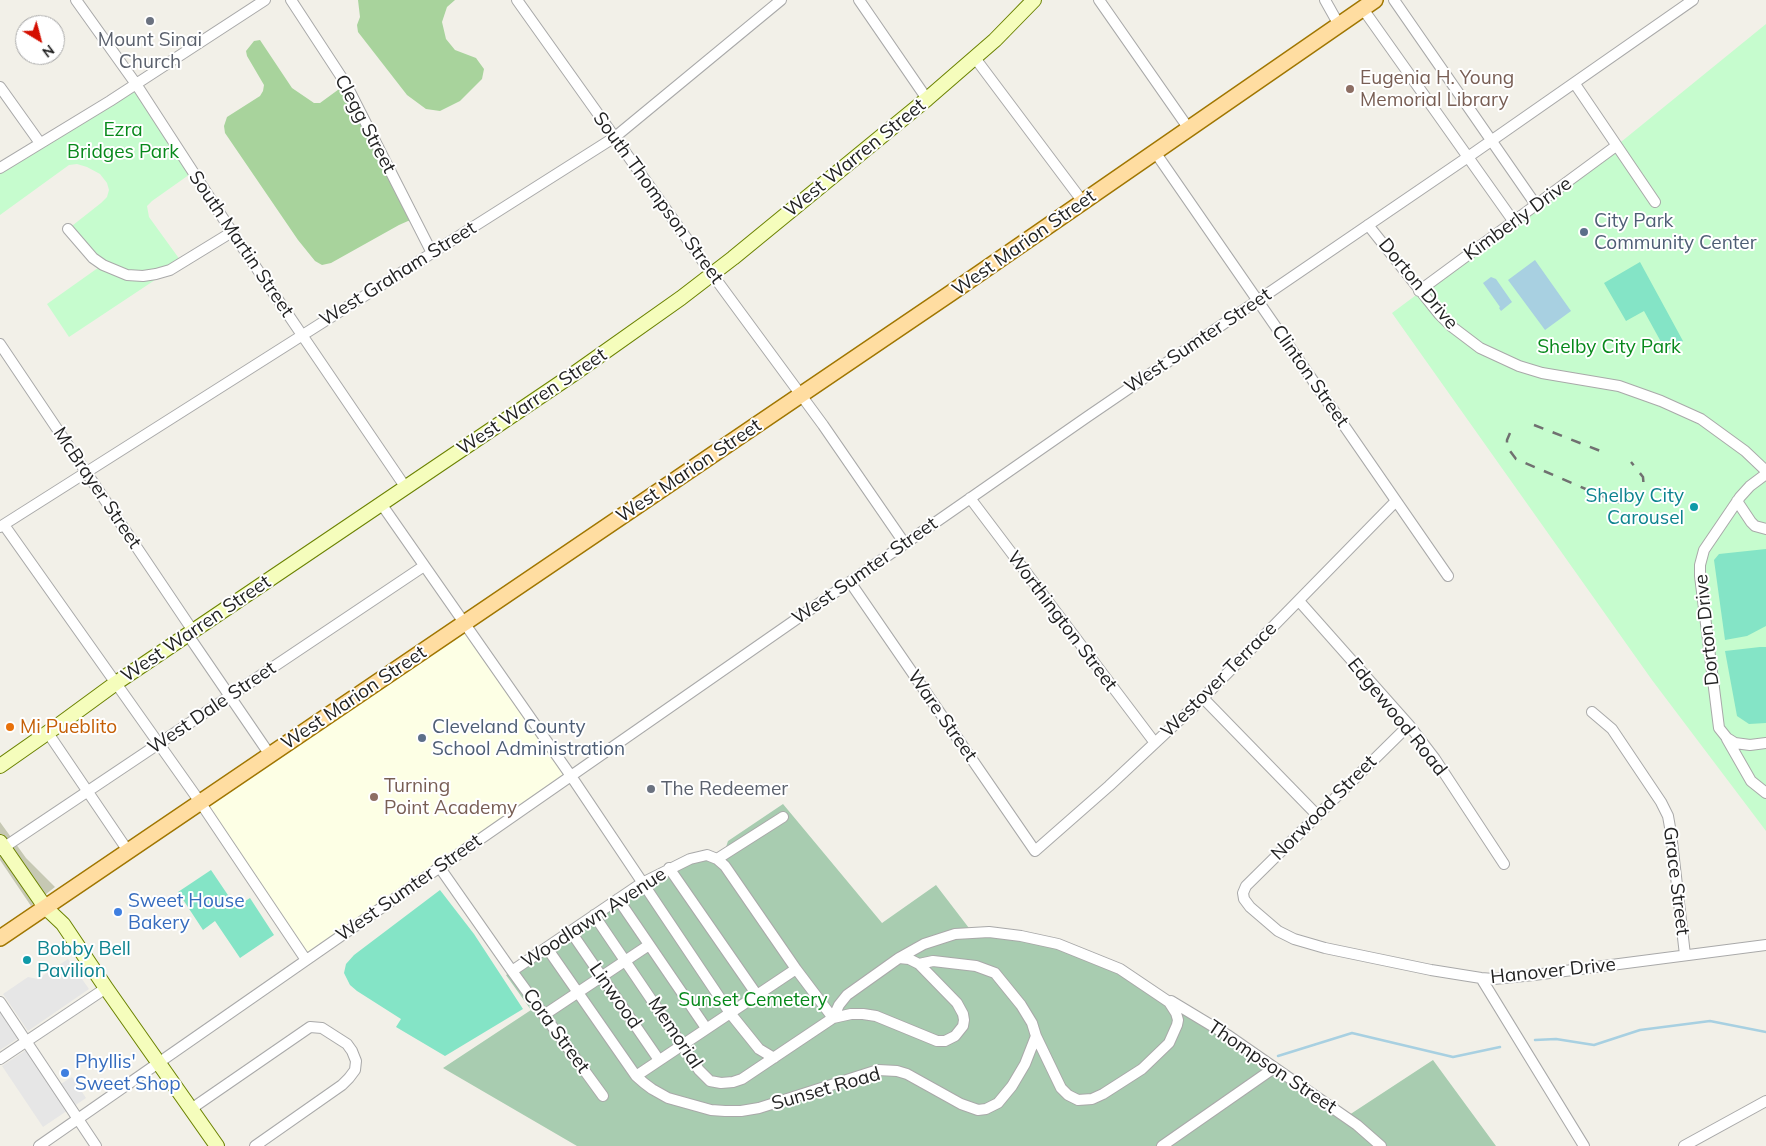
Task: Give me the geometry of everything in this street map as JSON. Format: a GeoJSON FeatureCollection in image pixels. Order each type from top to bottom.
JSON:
{"type":"FeatureCollection","features":[{"type":"Feature","properties":{"kind":"main road","name":"West Warren Street"},"geometry":{"type":"LineString","coordinates":[[0,766],[116,683],[382,505],[607,351],[712,274],[927,99],[1015,21],[1034,0]]}},
{"type":"Feature","properties":{"kind":"main road","name":"West Marion Street"},"geometry":{"type":"LineString","coordinates":[[0,938],[800,395],[1376,0]]}},
{"type":"Feature","properties":{"kind":"main road"},"geometry":{"type":"LineString","coordinates":[[1,846],[45,907],[63,924],[217,1146]]}},
{"type":"Feature","properties":{"kind":"street","name":"South Martin Street"},"geometry":{"type":"LineString","coordinates":[[76,0],[136,84],[232,232],[406,488]]}},
{"type":"Feature","properties":{"kind":"street"},"geometry":{"type":"LineString","coordinates":[[0,168],[136,84],[265,0]]}},
{"type":"Feature","properties":{"kind":"street","name":"Clegg Street"},"geometry":{"type":"LineString","coordinates":[[291,0],[346,84],[432,253]]}},
{"type":"Feature","properties":{"kind":"street","name":"West Graham Street"},"geometry":{"type":"LineString","coordinates":[[2,526],[614,137],[781,0]]}},
{"type":"Feature","properties":{"kind":"street"},"geometry":{"type":"LineString","coordinates":[[859,0],[927,99]]}},
{"type":"Feature","properties":{"kind":"street"},"geometry":{"type":"LineString","coordinates":[[1099,0],[1189,129]]}},
{"type":"Feature","properties":{"kind":"street"},"geometry":{"type":"LineString","coordinates":[[1325,0],[1339,25]]}},
{"type":"Feature","properties":{"kind":"street"},"geometry":{"type":"LineString","coordinates":[[1394,0],[1493,140],[1536,205]]}},
{"type":"Feature","properties":{"kind":"street","name":"West Sumter Street"},"geometry":{"type":"LineString","coordinates":[[39,1146],[970,498],[1575,84],[1693,0]]}},
{"type":"Feature","properties":{"kind":"street","name":"South Thompson Street"},"geometry":{"type":"LineString","coordinates":[[519,1],[905,544]]}},
{"type":"Feature","properties":{"kind":"street"},"geometry":{"type":"LineString","coordinates":[[1363,9],[1514,222]]}},
{"type":"Feature","properties":{"kind":"street"},"geometry":{"type":"LineString","coordinates":[[975,58],[1083,202]]}},
{"type":"Feature","properties":{"kind":"street"},"geometry":{"type":"LineString","coordinates":[[1575,84],[1655,202]]}},
{"type":"Feature","properties":{"kind":"street"},"geometry":{"type":"LineString","coordinates":[[0,86],[40,143]]}},
{"type":"Feature","properties":{"kind":"street","name":"Kimberly Drive"},"geometry":{"type":"LineString","coordinates":[[1420,291],[1616,146]]}},
{"type":"Feature","properties":{"kind":"street","name":"Clinton Street"},"geometry":{"type":"LineString","coordinates":[[1155,152],[1448,576]]}},
{"type":"Feature","properties":{"kind":"street","name":"Dorton Drive"},"geometry":{"type":"LineString","coordinates":[[1368,225],[1420,291],[1451,326],[1480,348],[1519,366],[1542,373],[1619,386],[1661,401],[1701,419],[1745,450],[1766,472],[1737,501],[1704,550],[1700,565],[1719,728],[1727,738],[1751,781],[1766,793]]}},
{"type":"Feature","properties":{"kind":"street"},"geometry":{"type":"LineString","coordinates":[[68,229],[93,258],[103,265],[127,275],[143,276],[170,270],[232,232]]}},
{"type":"Feature","properties":{"kind":"street","name":"McBrayer Street"},"geometry":{"type":"LineString","coordinates":[[0,344],[86,472],[270,755]]}},
{"type":"Feature","properties":{"kind":"street","name":"Worthington Street"},"geometry":{"type":"LineString","coordinates":[[970,498],[1155,743]]}},
{"type":"Feature","properties":{"kind":"street","name":"Westover Terrace"},"geometry":{"type":"LineString","coordinates":[[1035,851],[1109,786],[1203,698],[1396,501]]}},
{"type":"Feature","properties":{"kind":"street"},"geometry":{"type":"LineString","coordinates":[[1737,501],[1755,526],[1766,529]]}},
{"type":"Feature","properties":{"kind":"street"},"geometry":{"type":"LineString","coordinates":[[382,505],[570,776],[730,1013],[759,1049],[774,1058]]}},
{"type":"Feature","properties":{"kind":"street"},"geometry":{"type":"LineString","coordinates":[[2,526],[159,743],[306,960]]}},
{"type":"Feature","properties":{"kind":"street","name":"West Dale Street"},"geometry":{"type":"LineString","coordinates":[[1,846],[88,791],[424,566]]}},
{"type":"Feature","properties":{"kind":"street","name":"Ware Street"},"geometry":{"type":"LineString","coordinates":[[850,582],[1035,851]]}},
{"type":"Feature","properties":{"kind":"street","name":"Edgewood Road"},"geometry":{"type":"LineString","coordinates":[[1299,601],[1409,725],[1435,759],[1504,864]]}},
{"type":"Feature","properties":{"kind":"street"},"geometry":{"type":"LineString","coordinates":[[1203,698],[1317,815]]}},
{"type":"Feature","properties":{"kind":"street","name":"Grace Street"},"geometry":{"type":"LineString","coordinates":[[1592,712],[1612,728],[1661,802],[1668,816],[1685,955]]}},
{"type":"Feature","properties":{"kind":"street","name":"Norwood Street"},"geometry":{"type":"LineString","coordinates":[[1243,893],[1254,877],[1409,725]]}},
{"type":"Feature","properties":{"kind":"street"},"geometry":{"type":"LineString","coordinates":[[48,733],[128,851]]}},
{"type":"Feature","properties":{"kind":"street"},"geometry":{"type":"LineString","coordinates":[[1727,738],[1743,744],[1766,742]]}},
{"type":"Feature","properties":{"kind":"street"},"geometry":{"type":"LineString","coordinates":[[783,817],[718,858],[796,969],[833,1018],[850,1014],[876,1016],[937,1041],[950,1039],[963,1026],[963,1014],[958,1003],[919,964],[909,959],[899,958]]}},
{"type":"Feature","properties":{"kind":"street","name":"Woodlawn Avenue"},"geometry":{"type":"LineString","coordinates":[[512,972],[642,883],[669,868],[699,856],[718,858]]}},
{"type":"Feature","properties":{"kind":"street","name":"Cora Street"},"geometry":{"type":"LineString","coordinates":[[440,868],[512,972],[603,1096]]}},
{"type":"Feature","properties":{"kind":"street"},"geometry":{"type":"LineString","coordinates":[[669,868],[757,995]]}},
{"type":"Feature","properties":{"kind":"street","name":"Hanover Drive"},"geometry":{"type":"LineString","coordinates":[[1243,893],[1244,898],[1257,914],[1278,931],[1294,939],[1325,948],[1431,970],[1481,978],[1494,979],[1766,945]]}},
{"type":"Feature","properties":{"kind":"street"},"geometry":{"type":"LineString","coordinates":[[618,900],[706,1028]]}},
{"type":"Feature","properties":{"kind":"street","name":"Memorial"},"geometry":{"type":"LineString","coordinates":[[594,916],[705,1077],[716,1082],[728,1083],[738,1081],[833,1018]]}},
{"type":"Feature","properties":{"kind":"street","name":"Linwood"},"geometry":{"type":"LineString","coordinates":[[571,932],[659,1060]]}},
{"type":"Feature","properties":{"kind":"street","name":"Thompson Street"},"geometry":{"type":"LineString","coordinates":[[833,1018],[839,1005],[847,996],[899,958],[924,944],[955,934],[989,932],[1021,936],[1058,944],[1120,969],[1229,1036],[1357,1125],[1381,1146]]}},
{"type":"Feature","properties":{"kind":"street"},"geometry":{"type":"LineString","coordinates":[[544,1015],[649,945]]}},
{"type":"Feature","properties":{"kind":"street","name":"Sunset Road"},"geometry":{"type":"LineString","coordinates":[[547,948],[636,1076],[652,1089],[668,1098],[711,1110],[725,1112],[759,1108],[878,1070],[907,1074],[969,1108],[986,1109],[998,1103],[1012,1086],[1025,1064],[1036,1036]]}},
{"type":"Feature","properties":{"kind":"street"},"geometry":{"type":"LineString","coordinates":[[919,964],[933,960],[976,966],[995,973],[1021,1005],[1032,1023],[1036,1036]]}},
{"type":"Feature","properties":{"kind":"street"},"geometry":{"type":"LineString","coordinates":[[636,1076],[796,969]]}},
{"type":"Feature","properties":{"kind":"street"},"geometry":{"type":"LineString","coordinates":[[1481,978],[1584,1146]]}},
{"type":"Feature","properties":{"kind":"street"},"geometry":{"type":"LineString","coordinates":[[0,1059],[106,988]]}},
{"type":"Feature","properties":{"kind":"street","name":"Thompson Street"},"geometry":{"type":"LineString","coordinates":[[1036,1036],[1064,1092],[1078,1100],[1092,1099],[1117,1087],[1142,1069],[1169,1043],[1176,1030],[1178,1020],[1173,1007],[1159,994]]}},
{"type":"Feature","properties":{"kind":"street"},"geometry":{"type":"LineString","coordinates":[[0,1002],[96,1146]]}},
{"type":"Feature","properties":{"kind":"street"},"geometry":{"type":"LineString","coordinates":[[191,1109],[310,1027],[322,1028],[347,1044],[356,1061],[355,1070],[350,1078],[255,1146]]}},
{"type":"Feature","properties":{"kind":"street"},"geometry":{"type":"LineString","coordinates":[[1162,1146],[1274,1068]]}},
{"type":"Feature","properties":{"kind":"street"},"geometry":{"type":"LineString","coordinates":[[1684,1146],[1766,1101]]}},
{"type":"Feature","properties":{"kind":"shaded area","name":"Turning Point Academy"},"geometry":{"type":"Polygon","coordinates":[[[463,624],[571,776],[306,960],[200,802],[463,624]]]}},
{"type":"Feature","properties":{"kind":"shaded area"},"geometry":{"type":"Polygon","coordinates":[[[0,822],[26,858],[55,887],[31,906],[0,860],[0,822]]]}},
{"type":"Feature","properties":{"kind":"shaded area"},"geometry":{"type":"Polygon","coordinates":[[[68,959],[89,989],[28,1031],[3,994],[28,977],[38,979],[68,959]]]}},
{"type":"Feature","properties":{"kind":"shaded area"},"geometry":{"type":"Polygon","coordinates":[[[0,1011],[20,1037],[0,1050],[0,1011]]]}},
{"type":"Feature","properties":{"kind":"shaded area"},"geometry":{"type":"Polygon","coordinates":[[[29,1048],[56,1087],[72,1077],[86,1098],[43,1127],[2,1066],[29,1048]]]}},
{"type":"Feature","properties":{"kind":"green space"},"geometry":{"type":"Polygon","coordinates":[[[358,0],[455,0],[447,7],[442,22],[446,39],[455,50],[476,58],[484,69],[482,79],[460,101],[440,111],[426,109],[407,95],[358,32],[357,25],[360,17],[358,0]]]}},
{"type":"Feature","properties":{"kind":"green space","name":"Shelby City Park"},"geometry":{"type":"Polygon","coordinates":[[[1766,24],[1766,831],[1652,680],[1392,313],[1616,146],[1766,24]]]}},
{"type":"Feature","properties":{"kind":"green space"},"geometry":{"type":"Polygon","coordinates":[[[260,40],[292,88],[314,103],[320,103],[346,84],[416,222],[408,221],[399,225],[331,263],[322,265],[315,261],[298,240],[225,133],[224,126],[227,117],[260,96],[263,91],[264,85],[246,51],[254,41],[260,40]]]}},
{"type":"Feature","properties":{"kind":"green space","name":"Ezra Bridges Park"},"geometry":{"type":"Polygon","coordinates":[[[136,84],[193,172],[147,206],[149,217],[183,264],[170,270],[69,337],[47,304],[102,265],[68,229],[107,197],[109,190],[107,183],[100,174],[87,167],[77,164],[69,165],[0,215],[0,168],[136,84]]]}},
{"type":"Feature","properties":{"kind":"green space"},"geometry":{"type":"Polygon","coordinates":[[[1640,262],[1683,341],[1666,351],[1644,311],[1626,321],[1604,283],[1640,262]]]}},
{"type":"Feature","properties":{"kind":"green space"},"geometry":{"type":"Polygon","coordinates":[[[1766,549],[1766,626],[1747,636],[1725,640],[1714,560],[1719,554],[1766,549]]]}},
{"type":"Feature","properties":{"kind":"green space"},"geometry":{"type":"Polygon","coordinates":[[[1766,647],[1766,723],[1749,724],[1737,716],[1725,651],[1766,647]]]}},
{"type":"Feature","properties":{"kind":"green space","name":"Sunset Cemetery"},"geometry":{"type":"Polygon","coordinates":[[[783,804],[882,923],[936,885],[972,932],[1021,936],[1120,969],[1346,1117],[1433,1060],[1496,1146],[577,1146],[443,1068],[531,1010],[506,975],[642,883],[675,865],[727,853],[728,841],[783,804]]]}},
{"type":"Feature","properties":{"kind":"green space"},"geometry":{"type":"Polygon","coordinates":[[[211,870],[236,907],[250,898],[274,935],[240,958],[215,921],[203,930],[178,892],[211,870]]]}},
{"type":"Feature","properties":{"kind":"green space"},"geometry":{"type":"Polygon","coordinates":[[[440,890],[474,934],[523,1009],[445,1056],[396,1027],[401,1019],[357,991],[350,985],[344,973],[346,964],[354,955],[440,890]]]}},
{"type":"Feature","properties":{"kind":"water"},"geometry":{"type":"Polygon","coordinates":[[[1535,260],[1571,311],[1545,330],[1508,280],[1535,260]]]}},
{"type":"Feature","properties":{"kind":"water"},"geometry":{"type":"Polygon","coordinates":[[[1491,277],[1496,279],[1512,302],[1501,311],[1483,283],[1491,277]]]}},
{"type":"Feature","properties":{"kind":"waterway"},"geometry":{"type":"LineString","coordinates":[[1535,1040],[1556,1039],[1594,1045],[1640,1030],[1710,1021],[1766,1032]]}},
{"type":"Feature","properties":{"kind":"waterway"},"geometry":{"type":"LineString","coordinates":[[1278,1056],[1352,1033],[1453,1057],[1500,1047]]}},
{"type":"Feature","properties":{"kind":"railway"},"geometry":{"type":"LineString","coordinates":[[1534,425],[1603,452]]}},
{"type":"Feature","properties":{"kind":"railway"},"geometry":{"type":"LineString","coordinates":[[1510,433],[1507,447],[1516,459],[1616,502],[1632,502],[1641,496],[1644,490],[1643,477],[1631,462]]}},
{"type":"Feature","properties":{"kind":"place","name":"Mount Sinai Church"},"geometry":{"type":"Point","coordinates":[150,21]}},
{"type":"Feature","properties":{"kind":"place","name":"Eugenia H. Young Memorial Library"},"geometry":{"type":"Point","coordinates":[1350,89]}},
{"type":"Feature","properties":{"kind":"place","name":"City Park Community Center"},"geometry":{"type":"Point","coordinates":[1584,232]}},
{"type":"Feature","properties":{"kind":"place","name":"Shelby City Carousel"},"geometry":{"type":"Point","coordinates":[1694,507]}},
{"type":"Feature","properties":{"kind":"place","name":"Mi Pueblito"},"geometry":{"type":"Point","coordinates":[10,727]}},
{"type":"Feature","properties":{"kind":"place","name":"Cleveland County School Administration"},"geometry":{"type":"Point","coordinates":[422,738]}},
{"type":"Feature","properties":{"kind":"place","name":"The Redeemer"},"geometry":{"type":"Point","coordinates":[651,789]}},
{"type":"Feature","properties":{"kind":"place","name":"Turning Point Academy"},"geometry":{"type":"Point","coordinates":[374,797]}},
{"type":"Feature","properties":{"kind":"place","name":"Sweet House Bakery"},"geometry":{"type":"Point","coordinates":[118,912]}},
{"type":"Feature","properties":{"kind":"place","name":"Bobby Bell Pavilion"},"geometry":{"type":"Point","coordinates":[27,960]}},
{"type":"Feature","properties":{"kind":"place","name":"Phyllis' Sweet Shop"},"geometry":{"type":"Point","coordinates":[65,1073]}}]}
